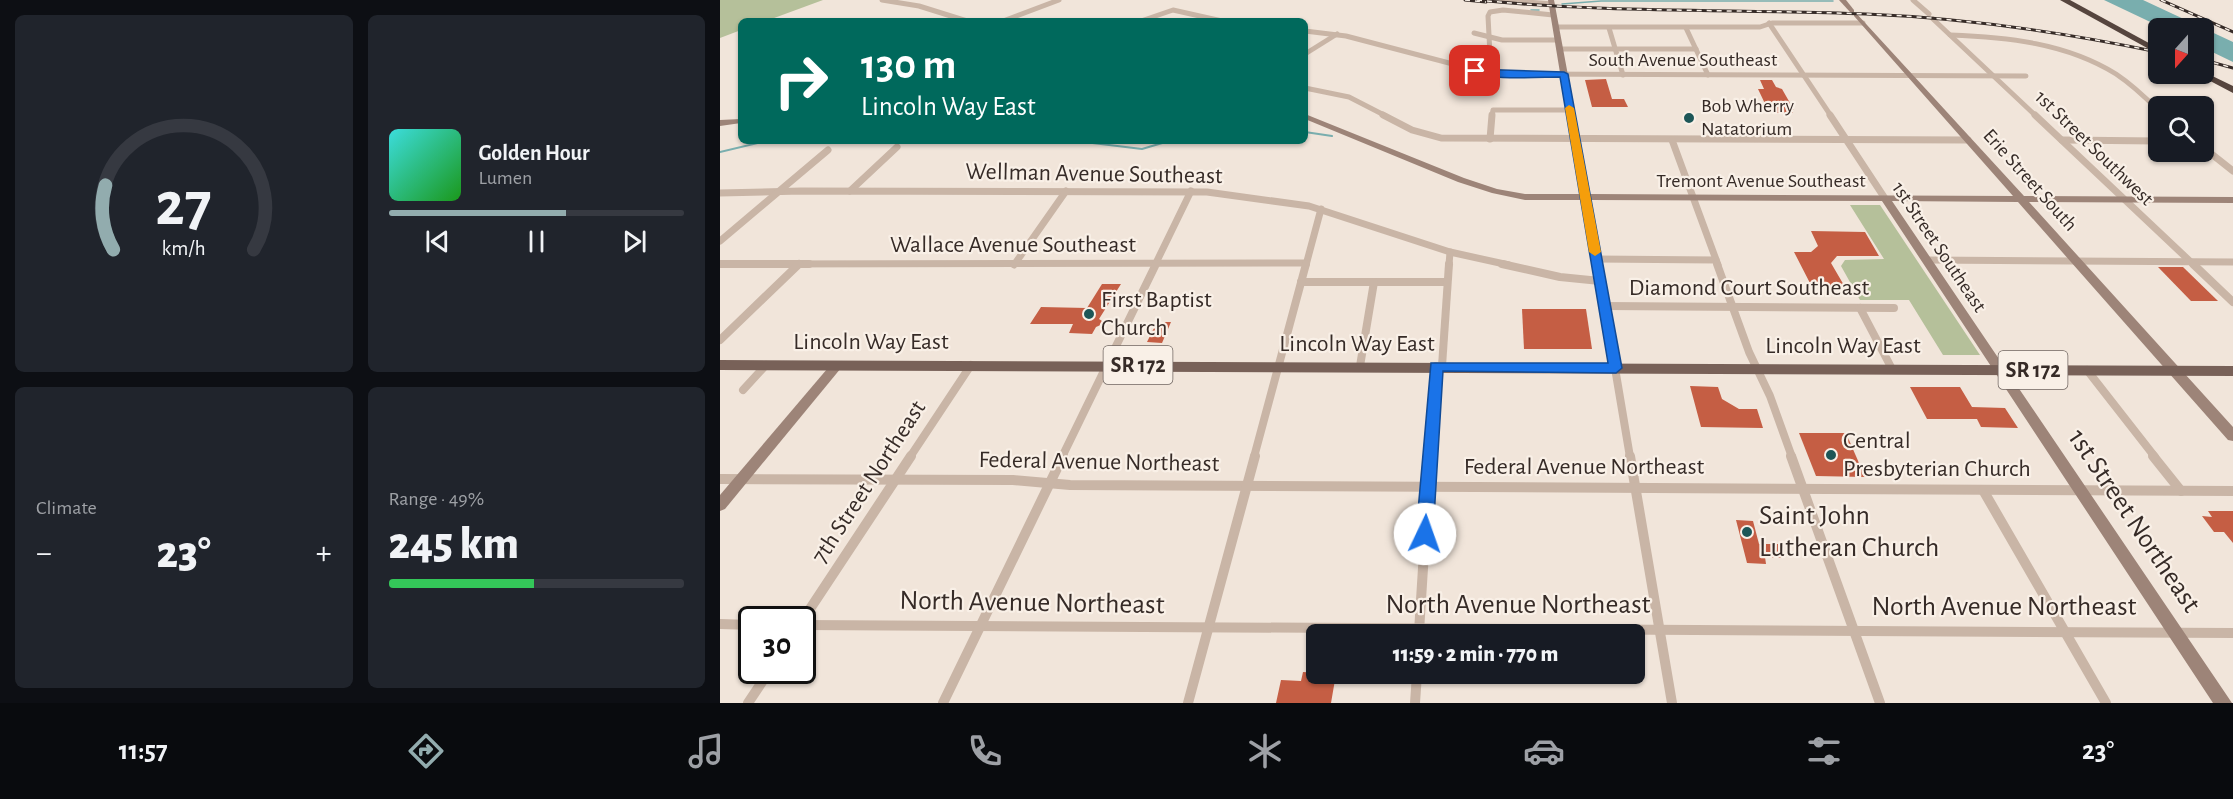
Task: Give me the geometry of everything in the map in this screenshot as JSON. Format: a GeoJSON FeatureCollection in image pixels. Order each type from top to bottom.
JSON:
{"type":"FeatureCollection","features":[{"type":"Feature","properties":{"kind":"highway"},"geometry":{"type":"LineString","coordinates":[[2064,0],[2148,46]]}},
{"type":"Feature","properties":{"kind":"highway"},"geometry":{"type":"LineString","coordinates":[[2076,0],[2148,40]]}},
{"type":"Feature","properties":{"kind":"highway"},"geometry":{"type":"LineString","coordinates":[[2214,74],[2233,84]]}},
{"type":"Feature","properties":{"kind":"highway"},"geometry":{"type":"LineString","coordinates":[[2214,80],[2233,90]]}},
{"type":"Feature","properties":{"kind":"main road","name":"Lincoln Way East"},"geometry":{"type":"LineString","coordinates":[[720,364],[2174,371]]}},
{"type":"Feature","properties":{"kind":"main road","name":"SR 172"},"geometry":{"type":"LineString","coordinates":[[2174,371],[2233,371]]}},
{"type":"Feature","properties":{"kind":"street"},"geometry":{"type":"LineString","coordinates":[[882,0],[919,6],[957,18]]}},
{"type":"Feature","properties":{"kind":"street"},"geometry":{"type":"LineString","coordinates":[[1012,18],[1059,0]]}},
{"type":"Feature","properties":{"kind":"street"},"geometry":{"type":"LineString","coordinates":[[1503,0],[1551,2],[1672,703]]}},
{"type":"Feature","properties":{"kind":"street","name":"Erie Street South"},"geometry":{"type":"LineString","coordinates":[[1842,0],[2233,436]]}},
{"type":"Feature","properties":{"kind":"street","name":"1st Street Southwest"},"geometry":{"type":"LineString","coordinates":[[1913,0],[2233,302]]}},
{"type":"Feature","properties":{"kind":"street"},"geometry":{"type":"LineString","coordinates":[[1148,18],[1168,10],[1185,11],[1211,18]]}},
{"type":"Feature","properties":{"kind":"street"},"geometry":{"type":"LineString","coordinates":[[1491,74],[1491,39],[1488,16],[1490,12],[1508,11],[1554,15]]}},
{"type":"Feature","properties":{"kind":"street"},"geometry":{"type":"LineString","coordinates":[[1556,27],[1686,28],[1760,27],[1769,23],[1863,23]]}},
{"type":"Feature","properties":{"kind":"street","name":"1st Street Southeast"},"geometry":{"type":"LineString","coordinates":[[1769,23],[2000,370]]}},
{"type":"Feature","properties":{"kind":"street"},"geometry":{"type":"LineString","coordinates":[[1609,28],[1623,75]]}},
{"type":"Feature","properties":{"kind":"street"},"geometry":{"type":"LineString","coordinates":[[1686,28],[1708,75]]}},
{"type":"Feature","properties":{"kind":"street","name":"South Avenue Southeast"},"geometry":{"type":"LineString","coordinates":[[1308,31],[1337,34],[1491,74],[2026,76]]}},
{"type":"Feature","properties":{"kind":"street"},"geometry":{"type":"LineString","coordinates":[[1474,33],[1491,39],[1615,49],[1696,50]]}},
{"type":"Feature","properties":{"kind":"street"},"geometry":{"type":"LineString","coordinates":[[1308,52],[1337,34]]}},
{"type":"Feature","properties":{"kind":"street"},"geometry":{"type":"LineString","coordinates":[[1950,35],[2018,40],[2068,53],[2117,75],[2148,101]]}},
{"type":"Feature","properties":{"kind":"street"},"geometry":{"type":"LineString","coordinates":[[1308,89],[1349,97],[1421,134],[1441,138],[1968,140]]}},
{"type":"Feature","properties":{"kind":"street"},"geometry":{"type":"LineString","coordinates":[[1490,139],[1493,110],[1570,110]]}},
{"type":"Feature","properties":{"kind":"street","name":"Tremont Avenue Southeast"},"geometry":{"type":"LineString","coordinates":[[1308,117],[1485,188],[1525,197],[2233,200]]}},
{"type":"Feature","properties":{"kind":"street"},"geometry":{"type":"LineString","coordinates":[[720,123],[738,121]]}},
{"type":"Feature","properties":{"kind":"street"},"geometry":{"type":"LineString","coordinates":[[1672,140],[1756,368],[1770,396],[1880,703]]}},
{"type":"Feature","properties":{"kind":"street"},"geometry":{"type":"LineString","coordinates":[[2062,140],[2148,141]]}},
{"type":"Feature","properties":{"kind":"street"},"geometry":{"type":"LineString","coordinates":[[850,191],[897,147]]}},
{"type":"Feature","properties":{"kind":"street"},"geometry":{"type":"LineString","coordinates":[[720,241],[828,150]]}},
{"type":"Feature","properties":{"kind":"street"},"geometry":{"type":"LineString","coordinates":[[2214,156],[2233,171]]}},
{"type":"Feature","properties":{"kind":"street"},"geometry":{"type":"LineString","coordinates":[[1014,265],[1066,191]]}},
{"type":"Feature","properties":{"kind":"street"},"geometry":{"type":"LineString","coordinates":[[943,703],[1191,191]]}},
{"type":"Feature","properties":{"kind":"street","name":"Wellman Avenue Southeast"},"geometry":{"type":"LineString","coordinates":[[720,193],[1191,191],[1321,209],[1366,227],[1450,252],[1560,277],[1600,281]]}},
{"type":"Feature","properties":{"kind":"street"},"geometry":{"type":"LineString","coordinates":[[1188,703],[1321,209]]}},
{"type":"Feature","properties":{"kind":"street"},"geometry":{"type":"LineString","coordinates":[[1419,624],[1427,487],[1450,252]]}},
{"type":"Feature","properties":{"kind":"street"},"geometry":{"type":"LineString","coordinates":[[1596,259],[1716,260]]}},
{"type":"Feature","properties":{"kind":"street"},"geometry":{"type":"LineString","coordinates":[[1926,260],[2233,262]]}},
{"type":"Feature","properties":{"kind":"street","name":"Wallace Avenue Southeast"},"geometry":{"type":"LineString","coordinates":[[720,264],[1306,263]]}},
{"type":"Feature","properties":{"kind":"street"},"geometry":{"type":"LineString","coordinates":[[720,340],[799,264]]}},
{"type":"Feature","properties":{"kind":"street"},"geometry":{"type":"LineString","coordinates":[[1301,282],[1447,282]]}},
{"type":"Feature","properties":{"kind":"street"},"geometry":{"type":"LineString","coordinates":[[1360,366],[1374,282]]}},
{"type":"Feature","properties":{"kind":"street","name":"Diamond Court Southeast"},"geometry":{"type":"LineString","coordinates":[[1605,306],[1894,308]]}},
{"type":"Feature","properties":{"kind":"street"},"geometry":{"type":"LineString","coordinates":[[1860,308],[1892,369]]}},
{"type":"Feature","properties":{"kind":"street"},"geometry":{"type":"LineString","coordinates":[[743,390],[766,365]]}},
{"type":"Feature","properties":{"kind":"street"},"geometry":{"type":"LineString","coordinates":[[720,505],[837,365]]}},
{"type":"Feature","properties":{"kind":"street","name":"7th Street Northeast"},"geometry":{"type":"LineString","coordinates":[[813,606],[971,365]]}},
{"type":"Feature","properties":{"kind":"street","name":"1st Street Northeast"},"geometry":{"type":"LineString","coordinates":[[2000,370],[2223,703]]}},
{"type":"Feature","properties":{"kind":"street"},"geometry":{"type":"LineString","coordinates":[[2087,370],[2181,491]]}},
{"type":"Feature","properties":{"kind":"street","name":"Federal Avenue Northeast"},"geometry":{"type":"LineString","coordinates":[[720,479],[1012,480],[1048,484],[1246,486],[2233,491]]}},
{"type":"Feature","properties":{"kind":"street"},"geometry":{"type":"LineString","coordinates":[[1983,490],[2106,703]]}},
{"type":"Feature","properties":{"kind":"street","name":"North Avenue Northeast"},"geometry":{"type":"LineString","coordinates":[[816,623],[1306,630]]}},
{"type":"Feature","properties":{"kind":"street"},"geometry":{"type":"LineString","coordinates":[[720,624],[738,625]]}},
{"type":"Feature","properties":{"kind":"street","name":"North Avenue Northeast"},"geometry":{"type":"LineString","coordinates":[[1645,629],[2233,633]]}},
{"type":"Feature","properties":{"kind":"street"},"geometry":{"type":"LineString","coordinates":[[748,703],[761,684]]}},
{"type":"Feature","properties":{"kind":"street"},"geometry":{"type":"LineString","coordinates":[[1415,703],[1416,684]]}},
{"type":"Feature","properties":{"kind":"green space"},"geometry":{"type":"Polygon","coordinates":[[[720,0],[823,0],[774,18],[738,18],[738,31],[720,38],[720,0]]]}},
{"type":"Feature","properties":{"kind":"green space"},"geometry":{"type":"Polygon","coordinates":[[[1850,205],[1880,205],[1980,355],[1943,355],[1909,300],[1860,300],[1841,266],[1845,260],[1884,259],[1850,205]]]}},
{"type":"Feature","properties":{"kind":"water"},"geometry":{"type":"Polygon","coordinates":[[[2104,0],[2143,0],[2182,18],[2148,18],[2148,21],[2104,0]]]}},
{"type":"Feature","properties":{"kind":"water"},"geometry":{"type":"Polygon","coordinates":[[[2214,33],[2233,42],[2233,62],[2214,53],[2214,33]]]}},
{"type":"Feature","properties":{"kind":"building"},"geometry":{"type":"Polygon","coordinates":[[[1606,79],[1612,99],[1624,99],[1628,107],[1592,107],[1585,80],[1606,79]]]}},
{"type":"Feature","properties":{"kind":"building"},"geometry":{"type":"Polygon","coordinates":[[[1760,80],[1772,80],[1776,87],[1782,89],[1794,110],[1791,110],[1793,113],[1773,113],[1768,110],[1758,89],[1764,89],[1760,80]]]}},
{"type":"Feature","properties":{"kind":"building"},"geometry":{"type":"Polygon","coordinates":[[[1811,231],[1865,232],[1879,256],[1837,256],[1831,263],[1845,287],[1812,287],[1794,252],[1811,252],[1818,246],[1811,231]]]}},
{"type":"Feature","properties":{"kind":"building"},"geometry":{"type":"Polygon","coordinates":[[[2158,267],[2183,267],[2218,301],[2191,301],[2158,267]]]}},
{"type":"Feature","properties":{"kind":"building","name":"First Baptist Church"},"geometry":{"type":"Polygon","coordinates":[[[1102,284],[1121,284],[1099,319],[1105,323],[1096,327],[1092,334],[1069,333],[1073,324],[1030,324],[1041,307],[1087,308],[1102,284]]]}},
{"type":"Feature","properties":{"kind":"building"},"geometry":{"type":"Polygon","coordinates":[[[1522,309],[1586,309],[1592,349],[1524,349],[1522,309]]]}},
{"type":"Feature","properties":{"kind":"building"},"geometry":{"type":"Polygon","coordinates":[[[1157,322],[1171,322],[1162,343],[1147,342],[1157,322]]]}},
{"type":"Feature","properties":{"kind":"building"},"geometry":{"type":"Polygon","coordinates":[[[1690,386],[1718,387],[1722,399],[1739,409],[1757,409],[1763,428],[1701,427],[1690,386]]]}},
{"type":"Feature","properties":{"kind":"building"},"geometry":{"type":"Polygon","coordinates":[[[1910,387],[1960,387],[1972,407],[2005,408],[2018,428],[1981,427],[1977,419],[1927,419],[1910,387]]]}},
{"type":"Feature","properties":{"kind":"building","name":"Central Presbyterian Church"},"geometry":{"type":"Polygon","coordinates":[[[1799,433],[1846,433],[1865,477],[1816,476],[1799,433]]]}},
{"type":"Feature","properties":{"kind":"building"},"geometry":{"type":"Polygon","coordinates":[[[2208,511],[2233,511],[2233,543],[2224,532],[2214,532],[2202,516],[2212,517],[2208,511]]]}},
{"type":"Feature","properties":{"kind":"building","name":"Saint John Lutheran Church"},"geometry":{"type":"Polygon","coordinates":[[[1736,520],[1753,521],[1759,544],[1780,544],[1784,558],[1765,557],[1766,564],[1747,563],[1736,520]]]}},
{"type":"Feature","properties":{"kind":"building"},"geometry":{"type":"Polygon","coordinates":[[[1303,672],[1306,672],[1306,684],[1334,684],[1331,703],[1276,703],[1281,680],[1301,681],[1303,672]]]}},
{"type":"Feature","properties":{"kind":"waterway"},"geometry":{"type":"LineString","coordinates":[[1562,4],[1601,1],[1833,1]]}},
{"type":"Feature","properties":{"kind":"waterway"},"geometry":{"type":"LineString","coordinates":[[1531,10],[1539,10]]}},
{"type":"Feature","properties":{"kind":"waterway"},"geometry":{"type":"LineString","coordinates":[[1308,132],[1332,136]]}},
{"type":"Feature","properties":{"kind":"waterway"},"geometry":{"type":"LineString","coordinates":[[720,152],[753,144]]}},
{"type":"Feature","properties":{"kind":"waterway"},"geometry":{"type":"LineString","coordinates":[[1101,144],[1142,149],[1159,144]]}},
{"type":"Feature","properties":{"kind":"railway"},"geometry":{"type":"LineString","coordinates":[[1465,0],[1486,2]]}},
{"type":"Feature","properties":{"kind":"railway"},"geometry":{"type":"LineString","coordinates":[[1477,0],[1623,9],[1817,12],[1903,16],[2013,27],[2148,50]]}},
{"type":"Feature","properties":{"kind":"railway"},"geometry":{"type":"LineString","coordinates":[[2161,0],[2233,32]]}},
{"type":"Feature","properties":{"kind":"railway"},"geometry":{"type":"LineString","coordinates":[[2214,63],[2233,68]]}},
{"type":"Feature","properties":{"kind":"slow traffic"},"geometry":{"type":"LineString","coordinates":[[1569,108],[1595,252]]}},
{"type":"Feature","properties":{"kind":"place","name":"Bob Wherry Natatorium"},"geometry":{"type":"Point","coordinates":[1689,118]}},
{"type":"Feature","properties":{"kind":"place","name":"First Baptist Church"},"geometry":{"type":"Point","coordinates":[1089,314]}},
{"type":"Feature","properties":{"kind":"place","name":"Central Presbyterian Church"},"geometry":{"type":"Point","coordinates":[1831,455]}},
{"type":"Feature","properties":{"kind":"place","name":"Saint John Lutheran Church"},"geometry":{"type":"Point","coordinates":[1747,532]}},
{"type":"Feature","properties":{"kind":"route"},"geometry":{"type":"LineString","coordinates":[[1425,534],[1436,366],[1616,368],[1564,74],[1491,74],[1475,71]]}}]}
